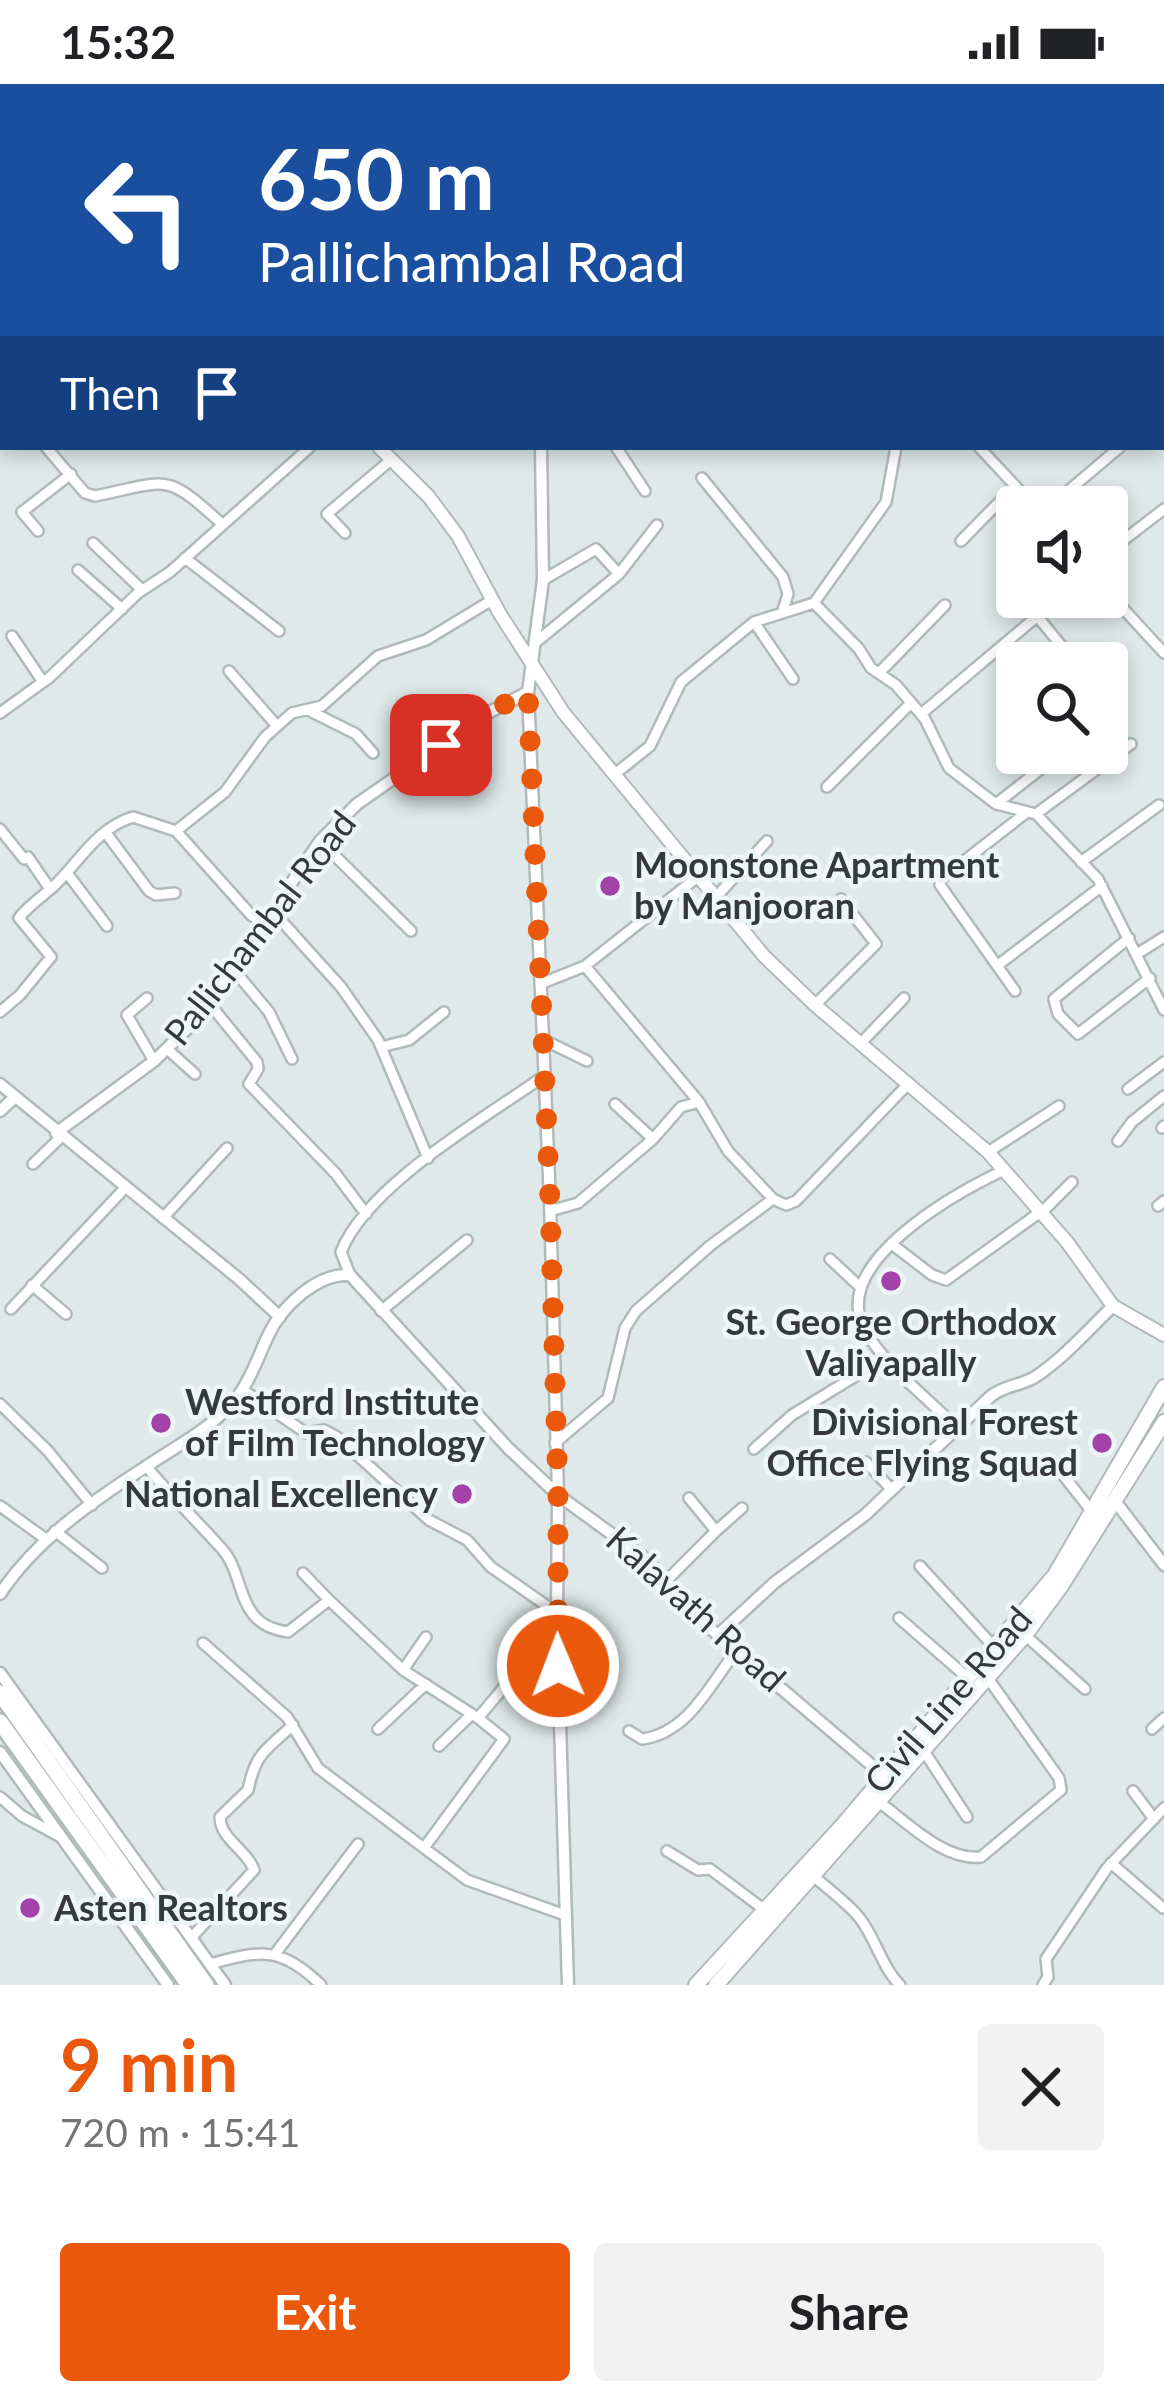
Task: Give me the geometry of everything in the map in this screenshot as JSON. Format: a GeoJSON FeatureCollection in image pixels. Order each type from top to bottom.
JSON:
{"type":"FeatureCollection","features":[{"type":"Feature","properties":{"kind":"highway"},"geometry":{"type":"LineString","coordinates":[[0,1693],[41,1768],[189,1985]]}},
{"type":"Feature","properties":{"kind":"highway"},"geometry":{"type":"LineString","coordinates":[[0,1722],[41,1768],[206,1985]]}},
{"type":"Feature","properties":{"kind":"main road"},"geometry":{"type":"LineString","coordinates":[[383,450],[429,497],[458,536],[492,601],[563,712],[764,956],[988,1152],[1067,1242],[1113,1306],[1164,1336]]}},
{"type":"Feature","properties":{"kind":"main road","name":"Civil Line Road"},"geometry":{"type":"LineString","coordinates":[[722,1984],[924,1751],[969,1679],[1054,1575],[1164,1388]]}},
{"type":"Feature","properties":{"kind":"main road","name":"Civil Line Road"},"geometry":{"type":"LineString","coordinates":[[696,1985],[842,1826],[882,1774],[987,1677],[1024,1635],[1061,1586],[1164,1422]]}},
{"type":"Feature","properties":{"kind":"street"},"geometry":{"type":"LineString","coordinates":[[49,450],[85,493],[95,496],[175,484],[222,524]]}},
{"type":"Feature","properties":{"kind":"street"},"geometry":{"type":"LineString","coordinates":[[0,713],[43,682],[142,590],[307,450]]}},
{"type":"Feature","properties":{"kind":"street"},"geometry":{"type":"LineString","coordinates":[[545,450],[544,580],[528,692],[550,1211],[568,1985]]}},
{"type":"Feature","properties":{"kind":"street"},"geometry":{"type":"LineString","coordinates":[[618,450],[645,491]]}},
{"type":"Feature","properties":{"kind":"street"},"geometry":{"type":"LineString","coordinates":[[615,774],[650,746],[681,682],[754,622],[814,603],[886,502],[895,450]]}},
{"type":"Feature","properties":{"kind":"street"},"geometry":{"type":"LineString","coordinates":[[983,450],[1015,486]]}},
{"type":"Feature","properties":{"kind":"street"},"geometry":{"type":"LineString","coordinates":[[1073,486],[1116,450]]}},
{"type":"Feature","properties":{"kind":"street"},"geometry":{"type":"LineString","coordinates":[[345,533],[326,514],[392,459]]}},
{"type":"Feature","properties":{"kind":"street"},"geometry":{"type":"LineString","coordinates":[[38,531],[22,512],[71,474]]}},
{"type":"Feature","properties":{"kind":"street"},"geometry":{"type":"LineString","coordinates":[[702,478],[783,577],[788,594],[782,613]]}},
{"type":"Feature","properties":{"kind":"street"},"geometry":{"type":"LineString","coordinates":[[961,541],[996,505]]}},
{"type":"Feature","properties":{"kind":"street"},"geometry":{"type":"LineString","coordinates":[[1128,537],[1164,509]]}},
{"type":"Feature","properties":{"kind":"street"},"geometry":{"type":"LineString","coordinates":[[535,643],[619,574],[657,525]]}},
{"type":"Feature","properties":{"kind":"street"},"geometry":{"type":"LineString","coordinates":[[93,543],[142,590]]}},
{"type":"Feature","properties":{"kind":"street"},"geometry":{"type":"LineString","coordinates":[[544,580],[596,549],[619,574]]}},
{"type":"Feature","properties":{"kind":"street"},"geometry":{"type":"LineString","coordinates":[[185,558],[279,631]]}},
{"type":"Feature","properties":{"kind":"street"},"geometry":{"type":"LineString","coordinates":[[78,570],[122,609]]}},
{"type":"Feature","properties":{"kind":"street"},"geometry":{"type":"LineString","coordinates":[[176,831],[224,792],[292,713],[310,711],[332,698],[378,656],[426,640],[492,601]]}},
{"type":"Feature","properties":{"kind":"street"},"geometry":{"type":"LineString","coordinates":[[814,603],[921,714],[949,769],[997,804],[1032,813],[1082,862],[1102,886],[1164,1010]]}},
{"type":"Feature","properties":{"kind":"street"},"geometry":{"type":"LineString","coordinates":[[879,673],[945,605]]}},
{"type":"Feature","properties":{"kind":"street"},"geometry":{"type":"LineString","coordinates":[[1128,610],[1160,640],[1164,653]]}},
{"type":"Feature","properties":{"kind":"street"},"geometry":{"type":"LineString","coordinates":[[921,714],[1035,618]]}},
{"type":"Feature","properties":{"kind":"street"},"geometry":{"type":"LineString","coordinates":[[1039,618],[1058,642]]}},
{"type":"Feature","properties":{"kind":"street"},"geometry":{"type":"LineString","coordinates":[[754,622],[793,679]]}},
{"type":"Feature","properties":{"kind":"street"},"geometry":{"type":"LineString","coordinates":[[12,636],[43,682]]}},
{"type":"Feature","properties":{"kind":"street"},"geometry":{"type":"LineString","coordinates":[[229,671],[277,726]]}},
{"type":"Feature","properties":{"kind":"street","name":"Pallichambal Road"},"geometry":{"type":"LineString","coordinates":[[59,1134],[167,1049],[278,916],[290,885],[320,841],[357,804],[488,713],[528,692]]}},
{"type":"Feature","properties":{"kind":"street"},"geometry":{"type":"LineString","coordinates":[[827,787],[911,703]]}},
{"type":"Feature","properties":{"kind":"street"},"geometry":{"type":"LineString","coordinates":[[310,711],[356,734],[373,752]]}},
{"type":"Feature","properties":{"kind":"street"},"geometry":{"type":"LineString","coordinates":[[1015,991],[940,886],[941,879],[1132,744]]}},
{"type":"Feature","properties":{"kind":"street"},"geometry":{"type":"LineString","coordinates":[[997,804],[1035,774]]}},
{"type":"Feature","properties":{"kind":"street"},"geometry":{"type":"LineString","coordinates":[[1082,862],[1159,806]]}},
{"type":"Feature","properties":{"kind":"street"},"geometry":{"type":"LineString","coordinates":[[64,967],[19,918],[88,846],[133,817],[176,831],[251,915],[268,927]]}},
{"type":"Feature","properties":{"kind":"street"},"geometry":{"type":"LineString","coordinates":[[0,829],[24,859],[28,857],[50,890]]}},
{"type":"Feature","properties":{"kind":"street"},"geometry":{"type":"LineString","coordinates":[[106,833],[149,891],[175,893]]}},
{"type":"Feature","properties":{"kind":"street"},"geometry":{"type":"LineString","coordinates":[[320,841],[411,931]]}},
{"type":"Feature","properties":{"kind":"street"},"geometry":{"type":"LineString","coordinates":[[716,896],[767,841]]}},
{"type":"Feature","properties":{"kind":"street"},"geometry":{"type":"LineString","coordinates":[[67,873],[107,926]]}},
{"type":"Feature","properties":{"kind":"street"},"geometry":{"type":"LineString","coordinates":[[540,984],[585,966],[700,875]]}},
{"type":"Feature","properties":{"kind":"street"},"geometry":{"type":"LineString","coordinates":[[998,965],[1102,886]]}},
{"type":"Feature","properties":{"kind":"street"},"geometry":{"type":"LineString","coordinates":[[815,1005],[876,944],[842,899]]}},
{"type":"Feature","properties":{"kind":"street"},"geometry":{"type":"LineString","coordinates":[[278,916],[341,987],[382,1047],[428,1158]]}},
{"type":"Feature","properties":{"kind":"street"},"geometry":{"type":"LineString","coordinates":[[1129,938],[1054,999],[1058,1014],[1078,1034],[1150,979]]}},
{"type":"Feature","properties":{"kind":"street"},"geometry":{"type":"LineString","coordinates":[[1137,954],[1164,938]]}},
{"type":"Feature","properties":{"kind":"street"},"geometry":{"type":"LineString","coordinates":[[0,1012],[51,957]]}},
{"type":"Feature","properties":{"kind":"street"},"geometry":{"type":"LineString","coordinates":[[585,966],[699,1102],[728,1151],[773,1199],[786,1205],[796,1201],[910,1083]]}},
{"type":"Feature","properties":{"kind":"street"},"geometry":{"type":"LineString","coordinates":[[233,969],[269,1012],[292,1059]]}},
{"type":"Feature","properties":{"kind":"street"},"geometry":{"type":"LineString","coordinates":[[147,998],[127,1015],[154,1061]]}},
{"type":"Feature","properties":{"kind":"street"},"geometry":{"type":"LineString","coordinates":[[862,1042],[904,998]]}},
{"type":"Feature","properties":{"kind":"street"},"geometry":{"type":"LineString","coordinates":[[208,1002],[257,1062],[249,1084],[336,1174],[366,1214]]}},
{"type":"Feature","properties":{"kind":"street"},"geometry":{"type":"LineString","coordinates":[[382,1047],[410,1040],[444,1012]]}},
{"type":"Feature","properties":{"kind":"street"},"geometry":{"type":"LineString","coordinates":[[542,1039],[586,1060]]}},
{"type":"Feature","properties":{"kind":"street"},"geometry":{"type":"LineString","coordinates":[[167,1049],[195,1074]]}},
{"type":"Feature","properties":{"kind":"street"},"geometry":{"type":"LineString","coordinates":[[1128,1088],[1164,1062]]}},
{"type":"Feature","properties":{"kind":"street"},"geometry":{"type":"LineString","coordinates":[[0,1594],[51,1535],[207,1428],[243,1390],[280,1317],[335,1274],[350,1275],[340,1252],[346,1237],[409,1171],[544,1076]]}},
{"type":"Feature","properties":{"kind":"street"},"geometry":{"type":"LineString","coordinates":[[0,1084],[280,1317]]}},
{"type":"Feature","properties":{"kind":"street"},"geometry":{"type":"LineString","coordinates":[[1118,1141],[1132,1122],[1164,1096]]}},
{"type":"Feature","properties":{"kind":"street"},"geometry":{"type":"LineString","coordinates":[[0,1111],[14,1097]]}},
{"type":"Feature","properties":{"kind":"street"},"geometry":{"type":"LineString","coordinates":[[550,1211],[578,1203],[653,1139],[681,1107],[699,1102]]}},
{"type":"Feature","properties":{"kind":"street"},"geometry":{"type":"LineString","coordinates":[[615,1104],[653,1139]]}},
{"type":"Feature","properties":{"kind":"street"},"geometry":{"type":"LineString","coordinates":[[988,1152],[1059,1106]]}},
{"type":"Feature","properties":{"kind":"street"},"geometry":{"type":"LineString","coordinates":[[32,1164],[59,1134]]}},
{"type":"Feature","properties":{"kind":"street"},"geometry":{"type":"LineString","coordinates":[[163,1218],[227,1148]]}},
{"type":"Feature","properties":{"kind":"street"},"geometry":{"type":"LineString","coordinates":[[959,1430],[885,1358],[863,1327],[856,1304],[859,1286],[867,1269],[947,1198],[1004,1170]]}},
{"type":"Feature","properties":{"kind":"street"},"geometry":{"type":"LineString","coordinates":[[893,1245],[946,1280],[1039,1213],[1072,1182]]}},
{"type":"Feature","properties":{"kind":"street"},"geometry":{"type":"LineString","coordinates":[[10,1309],[124,1189]]}},
{"type":"Feature","properties":{"kind":"street"},"geometry":{"type":"LineString","coordinates":[[554,1443],[608,1398],[625,1328],[636,1311],[711,1245],[773,1199]]}},
{"type":"Feature","properties":{"kind":"street"},"geometry":{"type":"LineString","coordinates":[[381,1310],[467,1240]]}},
{"type":"Feature","properties":{"kind":"street"},"geometry":{"type":"LineString","coordinates":[[830,1259],[859,1286]]}},
{"type":"Feature","properties":{"kind":"street","name":"Kalavath Road"},"geometry":{"type":"LineString","coordinates":[[350,1275],[508,1448],[558,1495],[599,1521],[718,1635],[882,1774]]}},
{"type":"Feature","properties":{"kind":"street"},"geometry":{"type":"LineString","coordinates":[[32,1286],[66,1314]]}},
{"type":"Feature","properties":{"kind":"street"},"geometry":{"type":"LineString","coordinates":[[718,1635],[774,1583],[892,1490],[1005,1385],[1028,1381],[1055,1363],[1113,1306]]}},
{"type":"Feature","properties":{"kind":"street"},"geometry":{"type":"LineString","coordinates":[[754,1449],[792,1415],[885,1358]]}},
{"type":"Feature","properties":{"kind":"street"},"geometry":{"type":"LineString","coordinates":[[243,1390],[306,1433],[324,1430],[337,1437],[429,1520],[467,1540],[491,1567],[557,1618]]}},
{"type":"Feature","properties":{"kind":"street"},"geometry":{"type":"LineString","coordinates":[[0,1404],[34,1435],[92,1505]]}},
{"type":"Feature","properties":{"kind":"street"},"geometry":{"type":"LineString","coordinates":[[866,1462],[892,1490]]}},
{"type":"Feature","properties":{"kind":"street"},"geometry":{"type":"LineString","coordinates":[[146,1466],[227,1555],[242,1598],[264,1622],[288,1632],[329,1600]]}},
{"type":"Feature","properties":{"kind":"street"},"geometry":{"type":"LineString","coordinates":[[1063,1475],[1093,1514]]}},
{"type":"Feature","properties":{"kind":"street"},"geometry":{"type":"LineString","coordinates":[[689,1498],[716,1531]]}},
{"type":"Feature","properties":{"kind":"street"},"geometry":{"type":"LineString","coordinates":[[1115,1501],[1164,1565]]}},
{"type":"Feature","properties":{"kind":"street"},"geometry":{"type":"LineString","coordinates":[[0,1506],[102,1568]]}},
{"type":"Feature","properties":{"kind":"street"},"geometry":{"type":"LineString","coordinates":[[666,1581],[742,1508]]}},
{"type":"Feature","properties":{"kind":"street"},"geometry":{"type":"LineString","coordinates":[[920,1566],[994,1648]]}},
{"type":"Feature","properties":{"kind":"street"},"geometry":{"type":"LineString","coordinates":[[303,1574],[403,1670],[504,1739],[424,1848]]}},
{"type":"Feature","properties":{"kind":"street"},"geometry":{"type":"LineString","coordinates":[[439,1746],[475,1716],[557,1618]]}},
{"type":"Feature","properties":{"kind":"street"},"geometry":{"type":"LineString","coordinates":[[899,1618],[969,1679]]}},
{"type":"Feature","properties":{"kind":"street"},"geometry":{"type":"LineString","coordinates":[[1024,1635],[1085,1689]]}},
{"type":"Feature","properties":{"kind":"street"},"geometry":{"type":"LineString","coordinates":[[403,1670],[426,1637]]}},
{"type":"Feature","properties":{"kind":"street"},"geometry":{"type":"LineString","coordinates":[[203,1643],[292,1725],[318,1768],[424,1848],[467,1880],[565,1915]]}},
{"type":"Feature","properties":{"kind":"street"},"geometry":{"type":"LineString","coordinates":[[629,1732],[642,1739],[671,1731],[736,1651]]}},
{"type":"Feature","properties":{"kind":"street"},"geometry":{"type":"LineString","coordinates":[[0,1672],[41,1768],[64,1838],[168,1985]]}},
{"type":"Feature","properties":{"kind":"street"},"geometry":{"type":"LineString","coordinates":[[879,1802],[946,1851],[969,1859],[981,1857],[1061,1790],[1059,1778],[987,1677]]}},
{"type":"Feature","properties":{"kind":"street"},"geometry":{"type":"LineString","coordinates":[[378,1729],[426,1684]]}},
{"type":"Feature","properties":{"kind":"street"},"geometry":{"type":"LineString","coordinates":[[1152,1729],[1164,1718]]}},
{"type":"Feature","properties":{"kind":"street"},"geometry":{"type":"LineString","coordinates":[[191,1938],[254,1870],[222,1831],[220,1816],[248,1790],[249,1772],[256,1760],[292,1725]]}},
{"type":"Feature","properties":{"kind":"street"},"geometry":{"type":"LineString","coordinates":[[924,1751],[968,1817]]}},
{"type":"Feature","properties":{"kind":"street"},"geometry":{"type":"LineString","coordinates":[[0,1752],[41,1768],[191,1938],[225,1985]]}},
{"type":"Feature","properties":{"kind":"street"},"geometry":{"type":"LineString","coordinates":[[1133,1791],[1154,1819]]}},
{"type":"Feature","properties":{"kind":"street"},"geometry":{"type":"LineString","coordinates":[[0,1797],[22,1816],[64,1838]]}},
{"type":"Feature","properties":{"kind":"street"},"geometry":{"type":"LineString","coordinates":[[1043,1985],[1048,1977],[1046,1959],[1111,1863],[1164,1808]]}},
{"type":"Feature","properties":{"kind":"street"},"geometry":{"type":"LineString","coordinates":[[274,1954],[358,1844]]}},
{"type":"Feature","properties":{"kind":"street"},"geometry":{"type":"LineString","coordinates":[[667,1851],[698,1870],[710,1869],[766,1911]]}},
{"type":"Feature","properties":{"kind":"street"},"geometry":{"type":"LineString","coordinates":[[1111,1863],[1163,1908]]}},
{"type":"Feature","properties":{"kind":"street"},"geometry":{"type":"LineString","coordinates":[[812,1875],[857,1916],[900,1985]]}},
{"type":"Feature","properties":{"kind":"street"},"geometry":{"type":"LineString","coordinates":[[210,1964],[254,1952],[274,1954],[303,1968],[321,1985]]}},
{"type":"Feature","properties":{"kind":"place","name":"Moonstone Apartment by Manjooran"},"geometry":{"type":"Point","coordinates":[610,886]}},
{"type":"Feature","properties":{"kind":"place","name":"St. George Orthodox Valiyapally"},"geometry":{"type":"Point","coordinates":[891,1281]}},
{"type":"Feature","properties":{"kind":"place","name":"Westford Institute of Film Technology"},"geometry":{"type":"Point","coordinates":[161,1423]}},
{"type":"Feature","properties":{"kind":"place","name":"Divisional Forest Office Flying Squad"},"geometry":{"type":"Point","coordinates":[1102,1443]}},
{"type":"Feature","properties":{"kind":"place","name":"National Excellency"},"geometry":{"type":"Point","coordinates":[462,1494]}},
{"type":"Feature","properties":{"kind":"place","name":"Asten Realtors"},"geometry":{"type":"Point","coordinates":[30,1908]}},
{"type":"Feature","properties":{"kind":"route"},"geometry":{"type":"LineString","coordinates":[[441,745],[528,692],[550,1201],[558,1666]]}}]}
